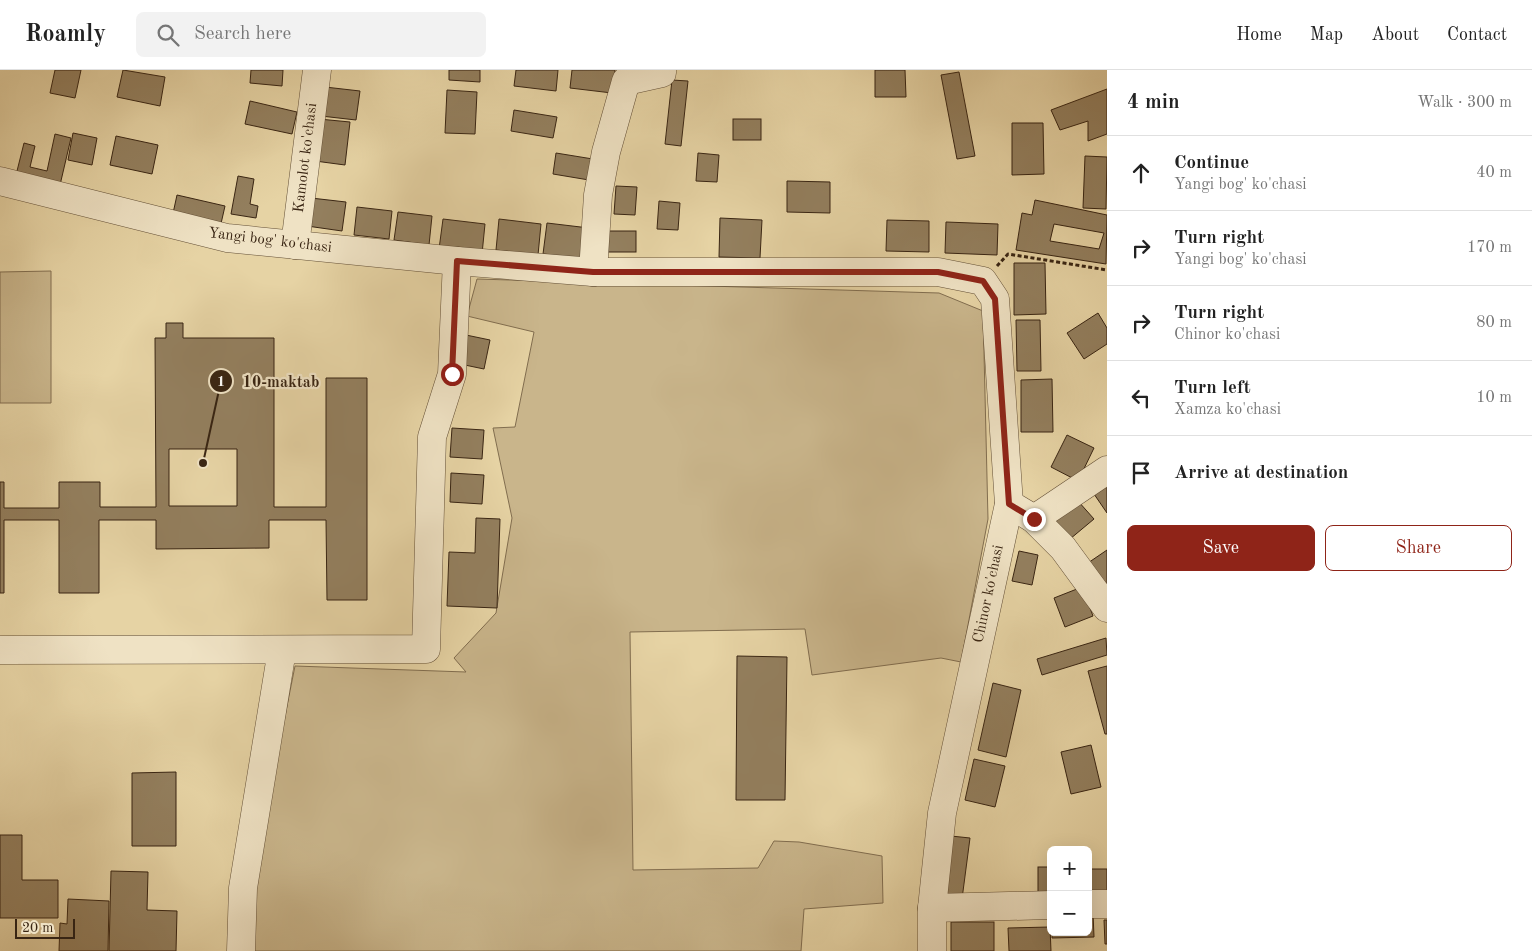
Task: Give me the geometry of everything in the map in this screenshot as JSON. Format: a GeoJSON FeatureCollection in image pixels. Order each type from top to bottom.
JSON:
{"type":"FeatureCollection","features":[{"type":"Feature","properties":{"kind":"street","name":"Kamolot ko'chasi"},"geometry":{"type":"LineString","coordinates":[[295,245],[318,70]]}},
{"type":"Feature","properties":{"kind":"street"},"geometry":{"type":"LineString","coordinates":[[593,272],[598,195],[606,152],[626,81],[662,73],[662,70]]}},
{"type":"Feature","properties":{"kind":"street","name":"Yangi bog' ko'chasi"},"geometry":{"type":"LineString","coordinates":[[0,181],[227,238],[295,245],[593,272],[938,272],[983,281]]}},
{"type":"Feature","properties":{"kind":"street"},"geometry":{"type":"LineString","coordinates":[[0,650],[426,649],[432,436],[452,374],[457,261]]}},
{"type":"Feature","properties":{"kind":"street","name":"Chinor ko'chasi"},"geometry":{"type":"LineString","coordinates":[[932,951],[932,908],[942,813],[1009,504],[995,299],[983,281]]}},
{"type":"Feature","properties":{"kind":"street"},"geometry":{"type":"LineString","coordinates":[[1034,519],[1107,470]]}},
{"type":"Feature","properties":{"kind":"street"},"geometry":{"type":"LineString","coordinates":[[1009,504],[1034,519],[1063,548],[1107,608]]}},
{"type":"Feature","properties":{"kind":"street"},"geometry":{"type":"LineString","coordinates":[[241,951],[242,888],[282,650]]}},
{"type":"Feature","properties":{"kind":"street"},"geometry":{"type":"LineString","coordinates":[[1092,904],[1107,904]]}},
{"type":"Feature","properties":{"kind":"street"},"geometry":{"type":"LineString","coordinates":[[932,908],[1047,905]]}},
{"type":"Feature","properties":{"kind":"path"},"geometry":{"type":"LineString","coordinates":[[983,281],[1008,254],[1107,270]]}},
{"type":"Feature","properties":{"kind":"shaded area"},"geometry":{"type":"Polygon","coordinates":[[[51,271],[51,403],[0,403],[0,272],[51,271]]]}},
{"type":"Feature","properties":{"kind":"shaded area"},"geometry":{"type":"Polygon","coordinates":[[[477,279],[939,293],[983,311],[988,519],[961,662],[941,658],[812,675],[805,629],[630,632],[633,870],[758,868],[774,841],[799,842],[882,856],[883,903],[804,909],[801,951],[248,951],[251,887],[295,666],[466,672],[454,658],[496,613],[512,518],[493,428],[515,427],[534,332],[467,316],[477,279]]]}},
{"type":"Feature","properties":{"kind":"building"},"geometry":{"type":"Polygon","coordinates":[[[55,70],[81,70],[75,98],[50,93],[55,70]]]}},
{"type":"Feature","properties":{"kind":"building"},"geometry":{"type":"Polygon","coordinates":[[[123,70],[165,77],[160,106],[117,97],[123,70]]]}},
{"type":"Feature","properties":{"kind":"building"},"geometry":{"type":"Polygon","coordinates":[[[251,70],[283,70],[282,86],[250,83],[251,70]]]}},
{"type":"Feature","properties":{"kind":"building"},"geometry":{"type":"Polygon","coordinates":[[[449,70],[480,70],[480,82],[449,80],[449,70]]]}},
{"type":"Feature","properties":{"kind":"building"},"geometry":{"type":"Polygon","coordinates":[[[516,70],[558,70],[556,91],[514,86],[516,70]]]}},
{"type":"Feature","properties":{"kind":"building"},"geometry":{"type":"Polygon","coordinates":[[[572,70],[615,70],[612,93],[570,88],[572,70]]]}},
{"type":"Feature","properties":{"kind":"building"},"geometry":{"type":"Polygon","coordinates":[[[875,70],[905,70],[906,97],[875,97],[875,70]]]}},
{"type":"Feature","properties":{"kind":"building"},"geometry":{"type":"Polygon","coordinates":[[[959,72],[975,156],[957,159],[941,75],[959,72]]]}},
{"type":"Feature","properties":{"kind":"building"},"geometry":{"type":"Polygon","coordinates":[[[672,80],[688,81],[681,146],[665,144],[672,80]]]}},
{"type":"Feature","properties":{"kind":"building"},"geometry":{"type":"Polygon","coordinates":[[[325,87],[360,91],[356,120],[321,116],[325,87]]]}},
{"type":"Feature","properties":{"kind":"building"},"geometry":{"type":"Polygon","coordinates":[[[1107,89],[1107,134],[1088,141],[1088,121],[1060,130],[1051,110],[1107,89]]]}},
{"type":"Feature","properties":{"kind":"building"},"geometry":{"type":"Polygon","coordinates":[[[447,90],[477,92],[475,134],[445,133],[447,90]]]}},
{"type":"Feature","properties":{"kind":"building"},"geometry":{"type":"Polygon","coordinates":[[[250,101],[297,112],[292,134],[245,124],[250,101]]]}},
{"type":"Feature","properties":{"kind":"building"},"geometry":{"type":"Polygon","coordinates":[[[514,110],[557,117],[553,138],[511,131],[514,110]]]}},
{"type":"Feature","properties":{"kind":"building"},"geometry":{"type":"Polygon","coordinates":[[[319,119],[350,122],[345,165],[315,161],[319,119]]]}},
{"type":"Feature","properties":{"kind":"building"},"geometry":{"type":"Polygon","coordinates":[[[733,119],[761,119],[761,140],[733,140],[733,119]]]}},
{"type":"Feature","properties":{"kind":"building"},"geometry":{"type":"Polygon","coordinates":[[[1012,123],[1043,123],[1044,174],[1012,175],[1012,123]]]}},
{"type":"Feature","properties":{"kind":"building"},"geometry":{"type":"Polygon","coordinates":[[[73,133],[97,138],[92,165],[68,160],[73,133]]]}},
{"type":"Feature","properties":{"kind":"building"},"geometry":{"type":"Polygon","coordinates":[[[55,134],[71,138],[60,185],[16,175],[24,143],[35,146],[30,167],[47,171],[55,134]]]}},
{"type":"Feature","properties":{"kind":"building"},"geometry":{"type":"Polygon","coordinates":[[[116,136],[158,145],[152,174],[110,165],[116,136]]]}},
{"type":"Feature","properties":{"kind":"building"},"geometry":{"type":"Polygon","coordinates":[[[556,153],[599,160],[595,181],[553,174],[556,153]]]}},
{"type":"Feature","properties":{"kind":"building"},"geometry":{"type":"Polygon","coordinates":[[[698,153],[719,155],[717,182],[696,181],[698,153]]]}},
{"type":"Feature","properties":{"kind":"building"},"geometry":{"type":"Polygon","coordinates":[[[1085,156],[1107,157],[1106,209],[1083,208],[1085,156]]]}},
{"type":"Feature","properties":{"kind":"building"},"geometry":{"type":"Polygon","coordinates":[[[238,176],[254,179],[250,204],[258,206],[256,218],[231,214],[238,176]]]}},
{"type":"Feature","properties":{"kind":"building"},"geometry":{"type":"Polygon","coordinates":[[[787,181],[830,182],[830,213],[787,212],[787,181]]]}},
{"type":"Feature","properties":{"kind":"building"},"geometry":{"type":"Polygon","coordinates":[[[616,186],[637,187],[635,215],[614,214],[616,186]]]}},
{"type":"Feature","properties":{"kind":"building"},"geometry":{"type":"Polygon","coordinates":[[[177,195],[225,206],[220,228],[172,218],[177,195]]]}},
{"type":"Feature","properties":{"kind":"building"},"geometry":{"type":"Polygon","coordinates":[[[311,198],[346,202],[342,231],[307,226],[311,198]]]}},
{"type":"Feature","properties":{"kind":"building"},"geometry":{"type":"Polygon","coordinates":[[[1035,200],[1107,215],[1106,264],[1016,250],[1022,213],[1032,215],[1035,200]],[[1054,224],[1050,241],[1099,249],[1104,233],[1054,224]]]}},
{"type":"Feature","properties":{"kind":"building"},"geometry":{"type":"Polygon","coordinates":[[[659,201],[680,203],[678,230],[657,229],[659,201]]]}},
{"type":"Feature","properties":{"kind":"building"},"geometry":{"type":"Polygon","coordinates":[[[357,207],[392,211],[389,239],[354,235],[357,207]]]}},
{"type":"Feature","properties":{"kind":"building"},"geometry":{"type":"Polygon","coordinates":[[[398,212],[432,216],[429,245],[394,240],[398,212]]]}},
{"type":"Feature","properties":{"kind":"building"},"geometry":{"type":"Polygon","coordinates":[[[720,218],[762,220],[760,258],[719,257],[720,218]]]}},
{"type":"Feature","properties":{"kind":"building"},"geometry":{"type":"Polygon","coordinates":[[[443,219],[485,224],[482,254],[439,249],[443,219]]]}},
{"type":"Feature","properties":{"kind":"building"},"geometry":{"type":"Polygon","coordinates":[[[499,219],[541,224],[538,255],[496,250],[499,219]]]}},
{"type":"Feature","properties":{"kind":"building"},"geometry":{"type":"Polygon","coordinates":[[[887,220],[929,221],[929,252],[886,251],[887,220]]]}},
{"type":"Feature","properties":{"kind":"building"},"geometry":{"type":"Polygon","coordinates":[[[946,222],[998,224],[997,255],[945,253],[946,222]]]}},
{"type":"Feature","properties":{"kind":"building"},"geometry":{"type":"Polygon","coordinates":[[[547,223],[589,228],[586,259],[543,254],[547,223]]]}},
{"type":"Feature","properties":{"kind":"building"},"geometry":{"type":"Polygon","coordinates":[[[608,231],[636,231],[636,252],[608,252],[608,231]]]}},
{"type":"Feature","properties":{"kind":"building"},"geometry":{"type":"Polygon","coordinates":[[[1014,263],[1045,263],[1046,314],[1014,315],[1014,263]]]}},
{"type":"Feature","properties":{"kind":"building"},"geometry":{"type":"Polygon","coordinates":[[[1098,313],[1107,328],[1107,344],[1084,359],[1067,333],[1098,313]]]}},
{"type":"Feature","properties":{"kind":"building"},"geometry":{"type":"Polygon","coordinates":[[[1016,320],[1040,320],[1041,371],[1017,371],[1016,320]]]}},
{"type":"Feature","properties":{"kind":"building"},"geometry":{"type":"Polygon","coordinates":[[[166,323],[183,323],[183,338],[274,338],[274,507],[326,507],[326,378],[367,378],[367,600],[327,600],[326,520],[269,520],[269,548],[156,549],[156,520],[99,520],[99,593],[59,593],[59,520],[4,520],[4,593],[0,593],[0,482],[4,482],[4,508],[59,508],[59,482],[100,482],[100,507],[156,507],[155,338],[166,338],[166,323]],[[169,449],[169,506],[237,506],[237,449],[169,449]]]}},
{"type":"Feature","properties":{"kind":"building"},"geometry":{"type":"Polygon","coordinates":[[[466,335],[490,340],[484,369],[460,364],[466,335]]]}},
{"type":"Feature","properties":{"kind":"building"},"geometry":{"type":"Polygon","coordinates":[[[1052,379],[1053,432],[1021,432],[1021,380],[1052,379]]]}},
{"type":"Feature","properties":{"kind":"building"},"geometry":{"type":"Polygon","coordinates":[[[452,428],[484,430],[482,459],[450,457],[452,428]]]}},
{"type":"Feature","properties":{"kind":"building"},"geometry":{"type":"Polygon","coordinates":[[[1067,435],[1094,448],[1078,481],[1051,467],[1067,435]]]}},
{"type":"Feature","properties":{"kind":"building"},"geometry":{"type":"Polygon","coordinates":[[[451,473],[484,475],[482,504],[450,502],[451,473]]]}},
{"type":"Feature","properties":{"kind":"building"},"geometry":{"type":"Polygon","coordinates":[[[1107,484],[1107,513],[1094,494],[1107,484]]]}},
{"type":"Feature","properties":{"kind":"building"},"geometry":{"type":"Polygon","coordinates":[[[1078,501],[1094,519],[1070,539],[1055,520],[1078,501]]]}},
{"type":"Feature","properties":{"kind":"building"},"geometry":{"type":"Polygon","coordinates":[[[476,518],[500,519],[497,608],[447,606],[449,552],[475,553],[476,518]]]}},
{"type":"Feature","properties":{"kind":"building"},"geometry":{"type":"Polygon","coordinates":[[[1107,550],[1107,588],[1085,565],[1107,550]]]}},
{"type":"Feature","properties":{"kind":"building"},"geometry":{"type":"Polygon","coordinates":[[[1019,551],[1038,555],[1032,585],[1012,581],[1019,551]]]}},
{"type":"Feature","properties":{"kind":"building"},"geometry":{"type":"Polygon","coordinates":[[[1082,587],[1093,616],[1065,627],[1054,598],[1082,587]]]}},
{"type":"Feature","properties":{"kind":"building"},"geometry":{"type":"Polygon","coordinates":[[[1106,638],[1107,655],[1042,675],[1037,659],[1106,638]]]}},
{"type":"Feature","properties":{"kind":"building"},"geometry":{"type":"Polygon","coordinates":[[[737,656],[787,657],[785,800],[736,800],[737,656]]]}},
{"type":"Feature","properties":{"kind":"building"},"geometry":{"type":"Polygon","coordinates":[[[1107,666],[1107,734],[1105,734],[1088,671],[1107,666]]]}},
{"type":"Feature","properties":{"kind":"building"},"geometry":{"type":"Polygon","coordinates":[[[993,683],[1021,690],[1006,757],[978,750],[993,683]]]}},
{"type":"Feature","properties":{"kind":"building"},"geometry":{"type":"Polygon","coordinates":[[[1091,745],[1101,787],[1071,794],[1061,752],[1091,745]]]}},
{"type":"Feature","properties":{"kind":"building"},"geometry":{"type":"Polygon","coordinates":[[[974,759],[1005,766],[995,807],[965,800],[974,759]]]}},
{"type":"Feature","properties":{"kind":"building"},"geometry":{"type":"Polygon","coordinates":[[[176,772],[176,846],[132,846],[132,773],[176,772]]]}},
{"type":"Feature","properties":{"kind":"building"},"geometry":{"type":"Polygon","coordinates":[[[0,835],[22,835],[22,880],[58,880],[58,918],[0,918],[0,835]]]}},
{"type":"Feature","properties":{"kind":"building"},"geometry":{"type":"Polygon","coordinates":[[[951,836],[970,838],[962,899],[944,897],[951,836]]]}},
{"type":"Feature","properties":{"kind":"building"},"geometry":{"type":"Polygon","coordinates":[[[1038,867],[1047,867],[1047,898],[1038,898],[1038,867]]]}},
{"type":"Feature","properties":{"kind":"building"},"geometry":{"type":"Polygon","coordinates":[[[1092,869],[1107,869],[1107,900],[1092,900],[1092,869]]]}},
{"type":"Feature","properties":{"kind":"building"},"geometry":{"type":"Polygon","coordinates":[[[111,871],[148,872],[147,910],[177,911],[176,951],[109,951],[111,871]]]}},
{"type":"Feature","properties":{"kind":"building"},"geometry":{"type":"Polygon","coordinates":[[[68,899],[109,901],[108,951],[59,951],[60,923],[67,924],[68,899]]]}},
{"type":"Feature","properties":{"kind":"building"},"geometry":{"type":"Polygon","coordinates":[[[1093,913],[1094,937],[1052,938],[1052,936],[1092,936],[1093,913]]]}},
{"type":"Feature","properties":{"kind":"building"},"geometry":{"type":"Polygon","coordinates":[[[1104,920],[1107,920],[1107,944],[1105,944],[1104,920]]]}},
{"type":"Feature","properties":{"kind":"building"},"geometry":{"type":"Polygon","coordinates":[[[951,922],[994,922],[994,951],[951,951],[951,922]]]}},
{"type":"Feature","properties":{"kind":"building"},"geometry":{"type":"Polygon","coordinates":[[[1047,927],[1047,936],[1050,936],[1051,951],[1009,951],[1008,928],[1047,927]]]}},
{"type":"Feature","properties":{"kind":"place","name":"10-maktab"},"geometry":{"type":"Point","coordinates":[203,463]}},
{"type":"Feature","properties":{"kind":"route"},"geometry":{"type":"LineString","coordinates":[[452,374],[457,261],[593,272],[938,272],[983,281],[995,299],[1009,504],[1034,519]]}}]}
